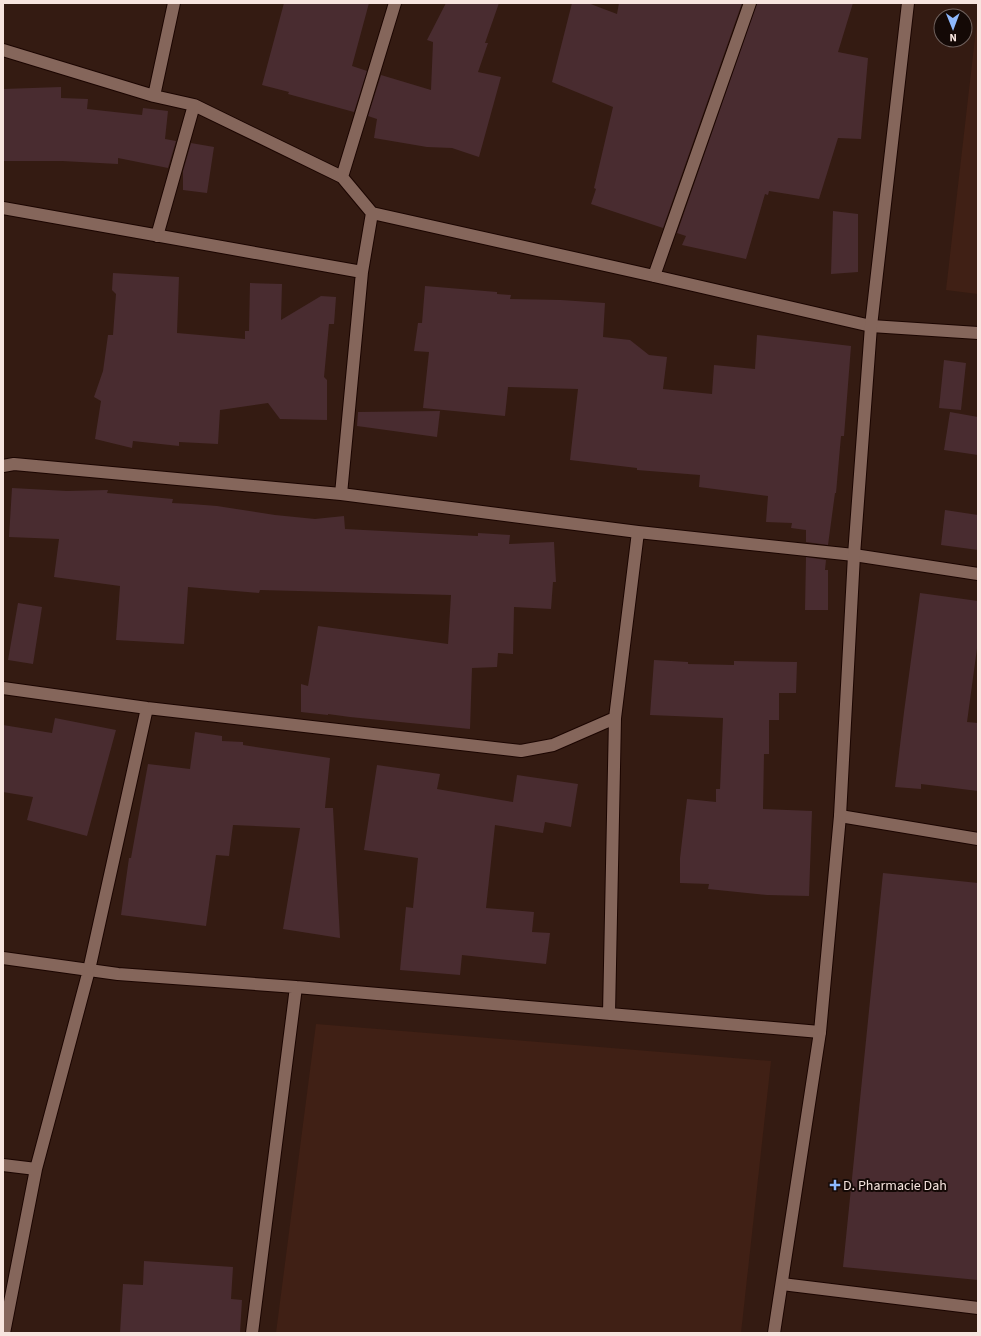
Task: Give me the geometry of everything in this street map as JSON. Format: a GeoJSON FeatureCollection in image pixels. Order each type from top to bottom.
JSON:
{"type":"FeatureCollection","features":[{"type":"Feature","properties":{"kind":"street"},"geometry":{"type":"LineString","coordinates":[[154,96],[174,3]]}},
{"type":"Feature","properties":{"kind":"street"},"geometry":{"type":"LineString","coordinates":[[342,177],[395,3]]}},
{"type":"Feature","properties":{"kind":"street"},"geometry":{"type":"LineString","coordinates":[[654,276],[750,3]]}},
{"type":"Feature","properties":{"kind":"street"},"geometry":{"type":"LineString","coordinates":[[774,1333],[820,1032],[840,816],[854,555],[871,326],[908,3]]}},
{"type":"Feature","properties":{"kind":"street"},"geometry":{"type":"LineString","coordinates":[[3,50],[154,96],[194,105],[342,177],[372,214],[654,276],[871,326],[978,333]]}},
{"type":"Feature","properties":{"kind":"street"},"geometry":{"type":"LineString","coordinates":[[157,236],[194,105]]}},
{"type":"Feature","properties":{"kind":"street"},"geometry":{"type":"LineString","coordinates":[[3,208],[362,272]]}},
{"type":"Feature","properties":{"kind":"street"},"geometry":{"type":"LineString","coordinates":[[341,494],[362,272],[372,214]]}},
{"type":"Feature","properties":{"kind":"street"},"geometry":{"type":"LineString","coordinates":[[3,466],[14,464],[341,494],[638,532],[854,555],[978,574]]}},
{"type":"Feature","properties":{"kind":"street"},"geometry":{"type":"LineString","coordinates":[[609,1014],[615,718],[638,532]]}},
{"type":"Feature","properties":{"kind":"street"},"geometry":{"type":"LineString","coordinates":[[3,688],[147,708],[521,751],[553,745],[615,718]]}},
{"type":"Feature","properties":{"kind":"street"},"geometry":{"type":"LineString","coordinates":[[4,1333],[5,1316],[36,1169],[89,970],[147,708]]}},
{"type":"Feature","properties":{"kind":"street"},"geometry":{"type":"LineString","coordinates":[[840,816],[978,839]]}},
{"type":"Feature","properties":{"kind":"street"},"geometry":{"type":"LineString","coordinates":[[3,958],[118,974],[296,987],[820,1032]]}},
{"type":"Feature","properties":{"kind":"street"},"geometry":{"type":"LineString","coordinates":[[252,1333],[296,987]]}},
{"type":"Feature","properties":{"kind":"street"},"geometry":{"type":"LineString","coordinates":[[3,1165],[36,1169]]}},
{"type":"Feature","properties":{"kind":"street"},"geometry":{"type":"LineString","coordinates":[[782,1284],[978,1308]]}},
{"type":"Feature","properties":{"kind":"shaded area"},"geometry":{"type":"Polygon","coordinates":[[[978,12],[978,294],[946,290],[978,12]]]}},
{"type":"Feature","properties":{"kind":"shaded area"},"geometry":{"type":"Polygon","coordinates":[[[316,1024],[771,1061],[741,1333],[276,1333],[316,1024]]]}},
{"type":"Feature","properties":{"kind":"building"},"geometry":{"type":"Polygon","coordinates":[[[284,3],[369,3],[352,66],[367,71],[354,112],[288,94],[289,92],[262,85],[284,3]]]}},
{"type":"Feature","properties":{"kind":"building"},"geometry":{"type":"Polygon","coordinates":[[[446,3],[499,3],[485,43],[488,43],[478,72],[501,77],[479,157],[452,148],[427,147],[374,138],[377,119],[368,116],[381,75],[431,90],[433,42],[427,40],[446,3]]]}},
{"type":"Feature","properties":{"kind":"building"},"geometry":{"type":"Polygon","coordinates":[[[572,3],[588,3],[617,14],[619,3],[742,3],[663,228],[591,204],[596,189],[594,188],[613,107],[552,82],[572,3]]]}},
{"type":"Feature","properties":{"kind":"building"},"geometry":{"type":"Polygon","coordinates":[[[757,3],[853,3],[838,52],[868,58],[861,139],[838,138],[819,199],[769,191],[768,195],[765,194],[746,259],[682,245],[686,236],[677,233],[757,3]]]}},
{"type":"Feature","properties":{"kind":"building"},"geometry":{"type":"Polygon","coordinates":[[[61,87],[61,98],[88,99],[87,109],[142,115],[143,108],[168,111],[165,139],[176,141],[168,168],[118,158],[118,164],[62,161],[3,161],[3,89],[61,87]]]}},
{"type":"Feature","properties":{"kind":"building"},"geometry":{"type":"Polygon","coordinates":[[[191,143],[214,147],[207,193],[183,190],[183,171],[191,143]]]}},
{"type":"Feature","properties":{"kind":"building"},"geometry":{"type":"Polygon","coordinates":[[[833,211],[858,214],[858,272],[831,274],[833,211]]]}},
{"type":"Feature","properties":{"kind":"building"},"geometry":{"type":"Polygon","coordinates":[[[113,273],[179,277],[177,333],[245,339],[245,331],[249,331],[250,283],[282,284],[281,320],[321,296],[336,297],[334,324],[329,324],[324,377],[327,380],[327,420],[280,419],[268,403],[220,410],[218,444],[179,442],[179,446],[133,441],[132,448],[95,439],[101,401],[94,397],[103,371],[108,335],[113,335],[116,294],[112,290],[113,273]]]}},
{"type":"Feature","properties":{"kind":"building"},"geometry":{"type":"Polygon","coordinates":[[[425,286],[497,292],[497,294],[511,295],[510,299],[605,303],[603,337],[630,340],[649,355],[667,357],[663,389],[712,394],[714,365],[755,369],[757,335],[851,346],[844,436],[841,436],[836,493],[828,545],[806,542],[806,530],[791,528],[792,523],[766,522],[768,496],[699,487],[700,475],[637,470],[637,468],[570,460],[578,389],[508,387],[505,416],[423,408],[429,352],[414,351],[418,323],[422,323],[425,286]]]}},
{"type":"Feature","properties":{"kind":"building"},"geometry":{"type":"Polygon","coordinates":[[[944,360],[966,363],[961,410],[939,408],[944,360]]]}},
{"type":"Feature","properties":{"kind":"building"},"geometry":{"type":"Polygon","coordinates":[[[440,411],[437,437],[357,426],[358,412],[440,411]]]}},
{"type":"Feature","properties":{"kind":"building"},"geometry":{"type":"Polygon","coordinates":[[[950,412],[978,417],[978,455],[944,450],[950,412]]]}},
{"type":"Feature","properties":{"kind":"building"},"geometry":{"type":"Polygon","coordinates":[[[12,488],[67,491],[108,490],[107,493],[173,499],[172,503],[217,506],[275,515],[315,519],[344,516],[345,529],[478,536],[478,533],[510,535],[509,544],[554,542],[556,582],[553,582],[551,609],[514,607],[513,654],[498,653],[497,667],[472,668],[470,729],[301,712],[301,684],[308,686],[318,626],[448,644],[451,595],[260,590],[259,593],[188,587],[184,644],[116,640],[120,586],[54,577],[59,539],[9,537],[12,488]]]}},
{"type":"Feature","properties":{"kind":"building"},"geometry":{"type":"Polygon","coordinates":[[[945,510],[978,515],[978,550],[941,545],[945,510]]]}},
{"type":"Feature","properties":{"kind":"building"},"geometry":{"type":"Polygon","coordinates":[[[806,557],[826,560],[825,570],[828,570],[828,610],[805,610],[806,557]]]}},
{"type":"Feature","properties":{"kind":"building"},"geometry":{"type":"Polygon","coordinates":[[[920,593],[978,601],[978,641],[967,722],[978,723],[978,791],[921,784],[921,789],[895,787],[920,593]]]}},
{"type":"Feature","properties":{"kind":"building"},"geometry":{"type":"Polygon","coordinates":[[[18,603],[42,607],[33,664],[8,660],[18,603]]]}},
{"type":"Feature","properties":{"kind":"building"},"geometry":{"type":"Polygon","coordinates":[[[654,660],[688,662],[688,664],[734,665],[734,661],[797,662],[796,693],[779,693],[779,720],[769,720],[769,754],[764,754],[763,809],[812,811],[809,896],[767,895],[708,889],[709,884],[680,883],[680,858],[687,799],[716,802],[716,789],[720,789],[723,718],[650,715],[654,660]]]}},
{"type":"Feature","properties":{"kind":"building"},"geometry":{"type":"Polygon","coordinates":[[[55,718],[116,730],[87,836],[27,820],[33,797],[3,792],[3,725],[52,733],[55,718]]]}},
{"type":"Feature","properties":{"kind":"building"},"geometry":{"type":"Polygon","coordinates":[[[195,732],[222,736],[222,741],[243,742],[243,745],[330,758],[325,808],[333,808],[340,938],[283,929],[300,828],[233,825],[229,856],[216,855],[206,926],[121,915],[129,858],[131,858],[148,764],[190,769],[195,732]]]}},
{"type":"Feature","properties":{"kind":"building"},"geometry":{"type":"Polygon","coordinates":[[[377,765],[440,774],[437,789],[513,802],[517,775],[578,784],[571,827],[545,822],[543,833],[495,825],[486,908],[534,912],[532,932],[550,933],[546,964],[462,955],[460,975],[400,970],[406,907],[413,908],[418,858],[364,850],[377,765]]]}},
{"type":"Feature","properties":{"kind":"building"},"geometry":{"type":"Polygon","coordinates":[[[883,873],[978,883],[978,1280],[843,1267],[883,873]]]}},
{"type":"Feature","properties":{"kind":"building"},"geometry":{"type":"Polygon","coordinates":[[[144,1261],[233,1267],[231,1299],[242,1300],[240,1333],[120,1333],[123,1284],[143,1285],[144,1261]]]}},
{"type":"Feature","properties":{"kind":"place","name":"D. Pharmacie Dah"},"geometry":{"type":"Point","coordinates":[835,1185]}}]}
